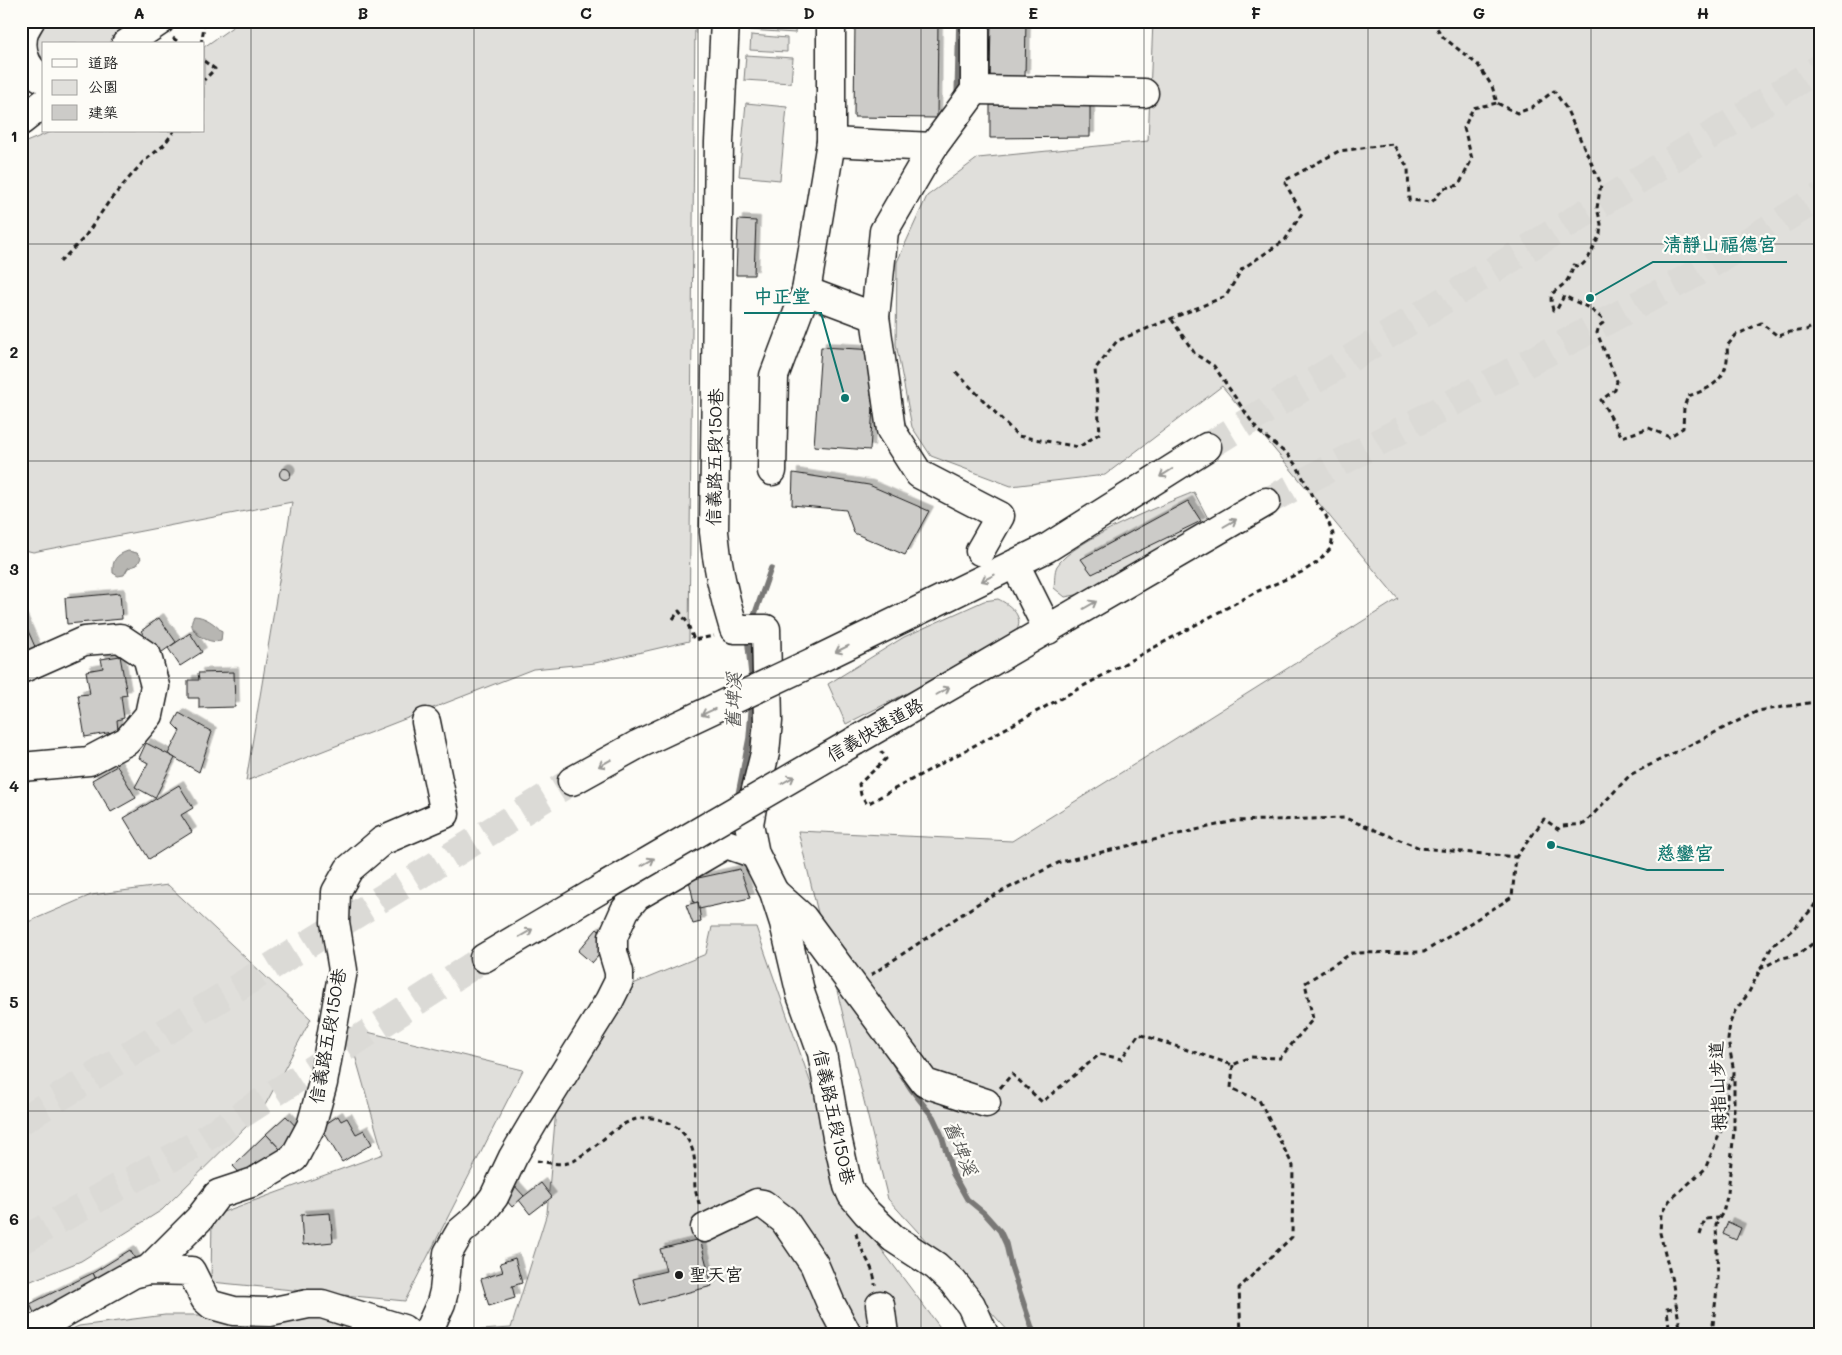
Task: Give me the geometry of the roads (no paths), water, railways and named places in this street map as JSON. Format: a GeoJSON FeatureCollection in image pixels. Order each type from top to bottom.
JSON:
{"type":"FeatureCollection","features":[{"type":"Feature","properties":{"kind":"main road"},"geometry":{"type":"LineString","coordinates":[[30,21],[22,37],[22,49],[26,62],[42,77]]}},
{"type":"Feature","properties":{"kind":"main road"},"geometry":{"type":"LineString","coordinates":[[129,42],[160,21]]}},
{"type":"Feature","properties":{"kind":"main road","name":"信義路五段150巷"},"geometry":{"type":"LineString","coordinates":[[724,21],[719,142],[714,532],[723,594],[734,629],[766,629],[768,721],[765,753],[753,802],[750,824],[755,854],[774,892],[784,923],[801,995],[822,1052],[836,1137],[852,1195],[867,1213],[893,1238],[936,1266],[953,1282],[971,1305],[984,1334]]}},
{"type":"Feature","properties":{"kind":"main road"},"geometry":{"type":"LineString","coordinates":[[772,471],[774,376],[806,291],[831,142],[832,21]]}},
{"type":"Feature","properties":{"kind":"main road"},"geometry":{"type":"LineString","coordinates":[[975,21],[974,90],[933,147],[884,231],[875,317],[891,430],[919,474],[1000,516],[980,551]]}},
{"type":"Feature","properties":{"kind":"main road"},"geometry":{"type":"LineString","coordinates":[[974,90],[1144,93]]}},
{"type":"Feature","properties":{"kind":"main road"},"geometry":{"type":"LineString","coordinates":[[21,121],[42,105]]}},
{"type":"Feature","properties":{"kind":"main road"},"geometry":{"type":"LineString","coordinates":[[831,142],[933,147]]}},
{"type":"Feature","properties":{"kind":"main road"},"geometry":{"type":"LineString","coordinates":[[806,291],[875,317]]}},
{"type":"Feature","properties":{"kind":"main road"},"geometry":{"type":"LineString","coordinates":[[572,781],[637,745],[1047,548],[1207,446]]}},
{"type":"Feature","properties":{"kind":"main road","name":"信義快速道路"},"geometry":{"type":"LineString","coordinates":[[484,958],[606,886],[865,749],[1048,630],[1266,502]]}},
{"type":"Feature","properties":{"kind":"main road"},"geometry":{"type":"LineString","coordinates":[[1015,564],[1048,630]]}},
{"type":"Feature","properties":{"kind":"main road"},"geometry":{"type":"LineString","coordinates":[[21,669],[84,641],[120,638],[147,656],[155,686],[149,715],[127,741],[89,760],[21,767]]}},
{"type":"Feature","properties":{"kind":"main road","name":"信義路五段150巷"},"geometry":{"type":"LineString","coordinates":[[148,1270],[198,1219],[218,1194],[254,1182],[294,1158],[311,1126],[323,1083],[342,970],[335,922],[336,892],[350,869],[382,842],[445,814],[426,722]]}},
{"type":"Feature","properties":{"kind":"main road","name":"信義路五段150巷"},"geometry":{"type":"LineString","coordinates":[[21,1331],[37,1328],[133,1274],[148,1270],[191,1271],[205,1299],[212,1305],[234,1311],[270,1312],[308,1304],[322,1304],[413,1332],[441,1303],[448,1253],[460,1232],[480,1215],[494,1197],[513,1157],[619,982],[619,972],[613,952],[613,937],[625,910],[636,896],[726,844],[755,854]]}},
{"type":"Feature","properties":{"kind":"main road"},"geometry":{"type":"LineString","coordinates":[[774,892],[803,918],[924,1083],[986,1103]]}},
{"type":"Feature","properties":{"kind":"main road"},"geometry":{"type":"LineString","coordinates":[[705,1228],[757,1203],[763,1204],[784,1220],[814,1264],[830,1304],[847,1334]]}},
{"type":"Feature","properties":{"kind":"main road"},"geometry":{"type":"LineString","coordinates":[[880,1305],[884,1334]]}},
{"type":"Feature","properties":{"kind":"waterway","name":"舊埤溪"},"geometry":{"type":"LineString","coordinates":[[957,99],[959,21]]}},
{"type":"Feature","properties":{"kind":"waterway","name":"舊埤溪"},"geometry":{"type":"LineString","coordinates":[[752,622],[771,568]]}},
{"type":"Feature","properties":{"kind":"waterway","name":"舊埤溪"},"geometry":{"type":"LineString","coordinates":[[747,635],[752,683]]}},
{"type":"Feature","properties":{"kind":"waterway","name":"舊埤溪"},"geometry":{"type":"LineString","coordinates":[[737,800],[749,738],[752,700]]}},
{"type":"Feature","properties":{"kind":"waterway","name":"舊埤溪"},"geometry":{"type":"LineString","coordinates":[[894,1063],[933,1117],[941,1134],[953,1174],[967,1199],[984,1213],[1000,1231],[1006,1244],[1011,1266],[1034,1334]]}},
{"type":"Feature","properties":{"kind":"tunnel"},"geometry":{"type":"LineString","coordinates":[[1207,447],[1821,67]]}},
{"type":"Feature","properties":{"kind":"tunnel"},"geometry":{"type":"LineString","coordinates":[[1266,502],[1697,273],[1821,196]]}},
{"type":"Feature","properties":{"kind":"tunnel"},"geometry":{"type":"LineString","coordinates":[[21,1121],[572,781]]}},
{"type":"Feature","properties":{"kind":"tunnel"},"geometry":{"type":"LineString","coordinates":[[21,1241],[193,1146],[484,958]]}},
{"type":"Feature","properties":{"kind":"place","name":"清靜山福德宮"},"geometry":{"type":"Point","coordinates":[1590,298]}},
{"type":"Feature","properties":{"kind":"place","name":"中正堂"},"geometry":{"type":"Point","coordinates":[845,398]}},
{"type":"Feature","properties":{"kind":"place","name":"慈鑾宮"},"geometry":{"type":"Point","coordinates":[1551,845]}},
{"type":"Feature","properties":{"kind":"place","name":"聖天宮"},"geometry":{"type":"Point","coordinates":[679,1275]}}]}
